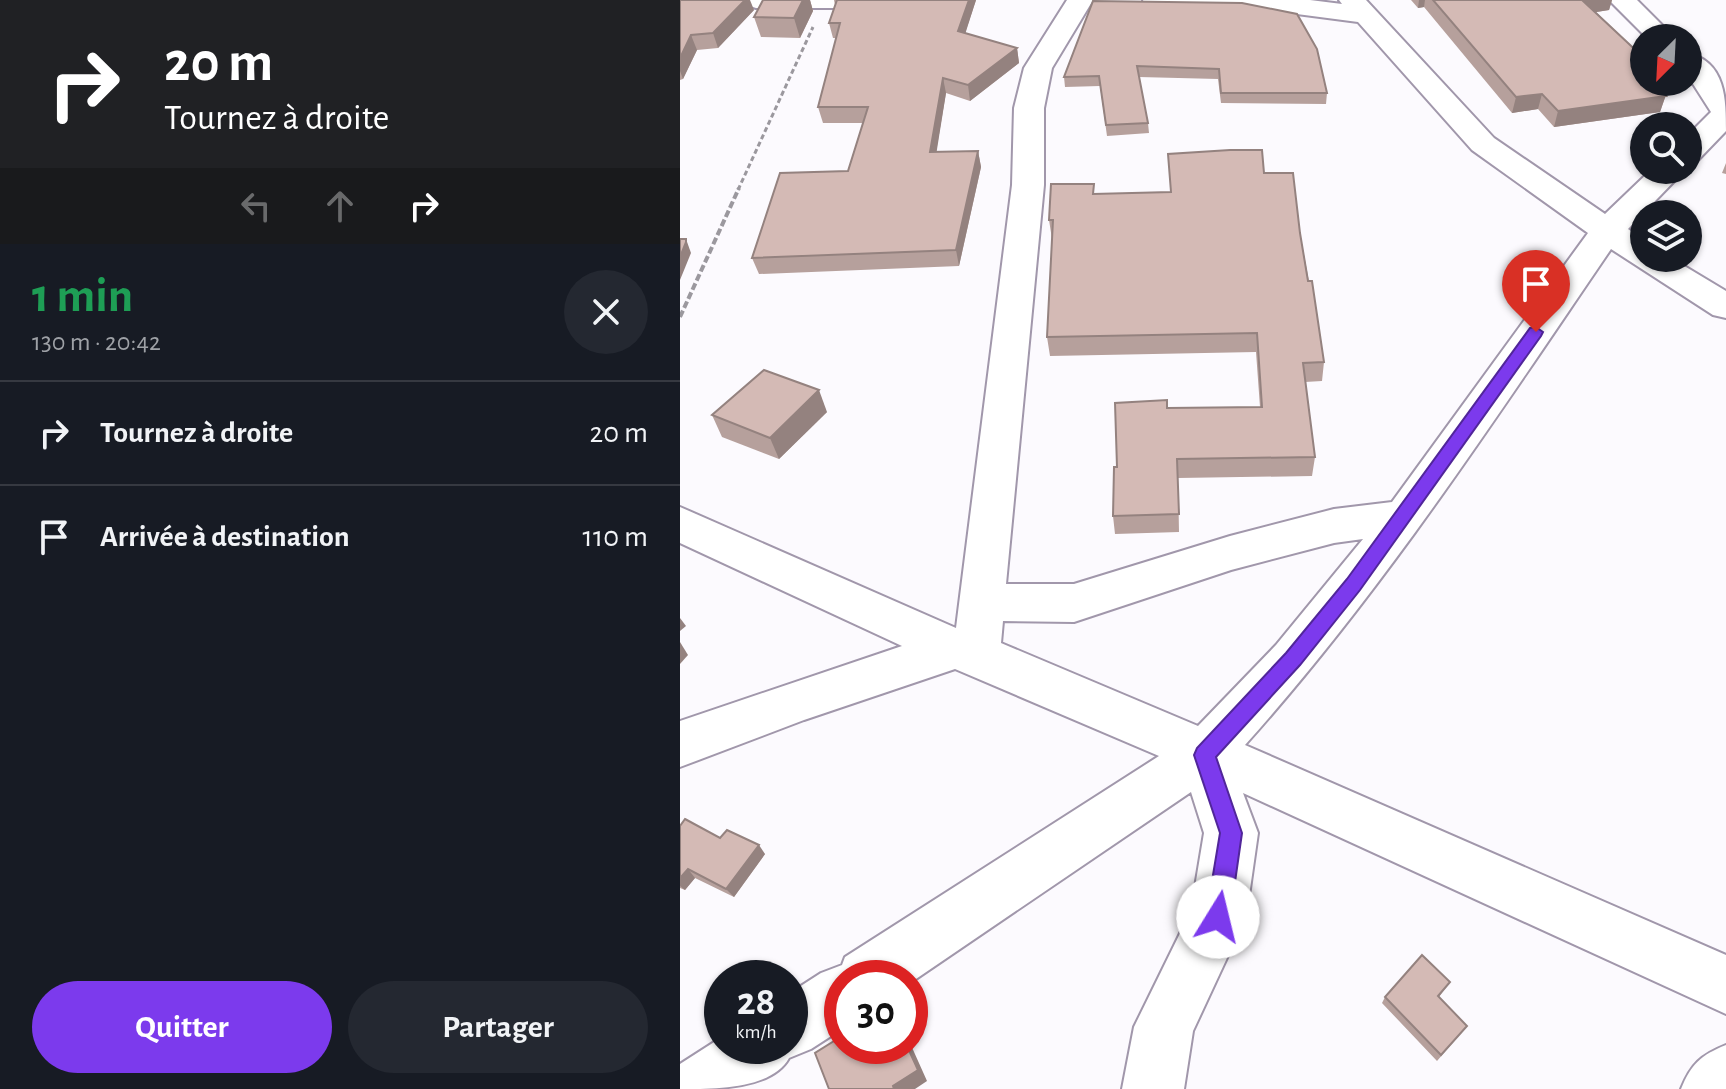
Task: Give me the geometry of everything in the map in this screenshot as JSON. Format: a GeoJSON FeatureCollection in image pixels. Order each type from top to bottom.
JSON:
{"type":"FeatureCollection","features":[{"type":"Feature","properties":{"kind":"street"},"geometry":{"type":"LineString","coordinates":[[756,0],[948,0]]}},
{"type":"Feature","properties":{"kind":"street"},"geometry":{"type":"LineString","coordinates":[[1622,0],[1647,24]]}},
{"type":"Feature","properties":{"kind":"street"},"geometry":{"type":"LineString","coordinates":[[966,652],[983,601],[1028,185],[1029,108],[1038,68],[1100,1],[1267,2],[1358,8],[1483,144],[1630,247]]}},
{"type":"Feature","properties":{"kind":"street"},"geometry":{"type":"LineString","coordinates":[[1702,72],[1722,99],[1702,130]]}},
{"type":"Feature","properties":{"kind":"street"},"geometry":{"type":"LineString","coordinates":[[893,960],[1204,755],[1293,659],[1404,517],[1630,253]]}},
{"type":"Feature","properties":{"kind":"street"},"geometry":{"type":"LineString","coordinates":[[1670,272],[1726,307]]}},
{"type":"Feature","properties":{"kind":"street"},"geometry":{"type":"LineString","coordinates":[[983,601],[1074,603],[1230,553],[1334,526],[1404,517]]}},
{"type":"Feature","properties":{"kind":"street"},"geometry":{"type":"LineString","coordinates":[[680,524],[895,622],[1286,787],[1726,985]]}},
{"type":"Feature","properties":{"kind":"street"},"geometry":{"type":"LineString","coordinates":[[796,701],[895,622]]}},
{"type":"Feature","properties":{"kind":"street"},"geometry":{"type":"LineString","coordinates":[[680,744],[796,701],[966,652]]}},
{"type":"Feature","properties":{"kind":"street"},"geometry":{"type":"LineString","coordinates":[[1153,1089],[1164,1027],[1218,917],[1231,833],[1204,755]]}},
{"type":"Feature","properties":{"kind":"street"},"geometry":{"type":"LineString","coordinates":[[697,1089],[735,1064]]}},
{"type":"Feature","properties":{"kind":"street"},"geometry":{"type":"LineString","coordinates":[[1712,1089],[1726,1076]]}},
{"type":"Feature","properties":{"kind":"path"},"geometry":{"type":"LineString","coordinates":[[680,317],[826,2]]}},
{"type":"Feature","properties":{"kind":"building"},"geometry":{"type":"Polygon","coordinates":[[[680,0],[745,0],[713,33],[691,35],[680,58],[680,0]]]}},
{"type":"Feature","properties":{"kind":"building"},"geometry":{"type":"Polygon","coordinates":[[[763,0],[803,0],[794,18],[754,17],[763,0]]]}},
{"type":"Feature","properties":{"kind":"building"},"geometry":{"type":"Polygon","coordinates":[[[837,0],[969,0],[958,31],[1017,48],[968,85],[943,78],[930,152],[978,151],[956,250],[752,258],[780,173],[848,171],[868,107],[818,107],[840,23],[829,23],[837,0]]]}},
{"type":"Feature","properties":{"kind":"building"},"geometry":{"type":"Polygon","coordinates":[[[1433,0],[1582,0],[1630,45],[1630,96],[1666,96],[1558,111],[1542,94],[1516,97],[1433,0]]]}},
{"type":"Feature","properties":{"kind":"building"},"geometry":{"type":"Polygon","coordinates":[[[1093,1],[1242,3],[1297,14],[1317,49],[1327,93],[1221,93],[1219,69],[1137,66],[1148,123],[1106,125],[1099,76],[1064,77],[1093,1]]]}},
{"type":"Feature","properties":{"kind":"building"},"geometry":{"type":"Polygon","coordinates":[[[1262,150],[1264,173],[1293,173],[1300,233],[1308,281],[1312,281],[1324,362],[1303,363],[1315,457],[1177,459],[1179,514],[1113,516],[1114,467],[1117,467],[1115,403],[1167,400],[1167,408],[1262,407],[1257,333],[1047,337],[1053,220],[1049,220],[1051,184],[1094,184],[1093,194],[1171,192],[1168,154],[1262,150]]]}},
{"type":"Feature","properties":{"kind":"building"},"geometry":{"type":"Polygon","coordinates":[[[680,239],[686,239],[686,242],[680,257],[680,239]]]}},
{"type":"Feature","properties":{"kind":"building"},"geometry":{"type":"Polygon","coordinates":[[[764,370],[819,390],[770,438],[712,415],[764,370]]]}},
{"type":"Feature","properties":{"kind":"building"},"geometry":{"type":"Polygon","coordinates":[[[685,819],[720,838],[727,830],[759,845],[726,889],[688,869],[680,878],[680,826],[685,819]]]}},
{"type":"Feature","properties":{"kind":"building"},"geometry":{"type":"Polygon","coordinates":[[[1422,955],[1450,982],[1438,996],[1467,1026],[1441,1055],[1385,997],[1422,955]]]}},
{"type":"Feature","properties":{"kind":"building"},"geometry":{"type":"Polygon","coordinates":[[[824,1047],[824,1064],[915,1064],[918,1070],[893,1086],[894,1089],[829,1089],[815,1053],[824,1047]]]}},
{"type":"Feature","properties":{"kind":"route"},"geometry":{"type":"LineString","coordinates":[[1218,917],[1231,833],[1204,755],[1293,659],[1353,585],[1536,332]]}}]}
